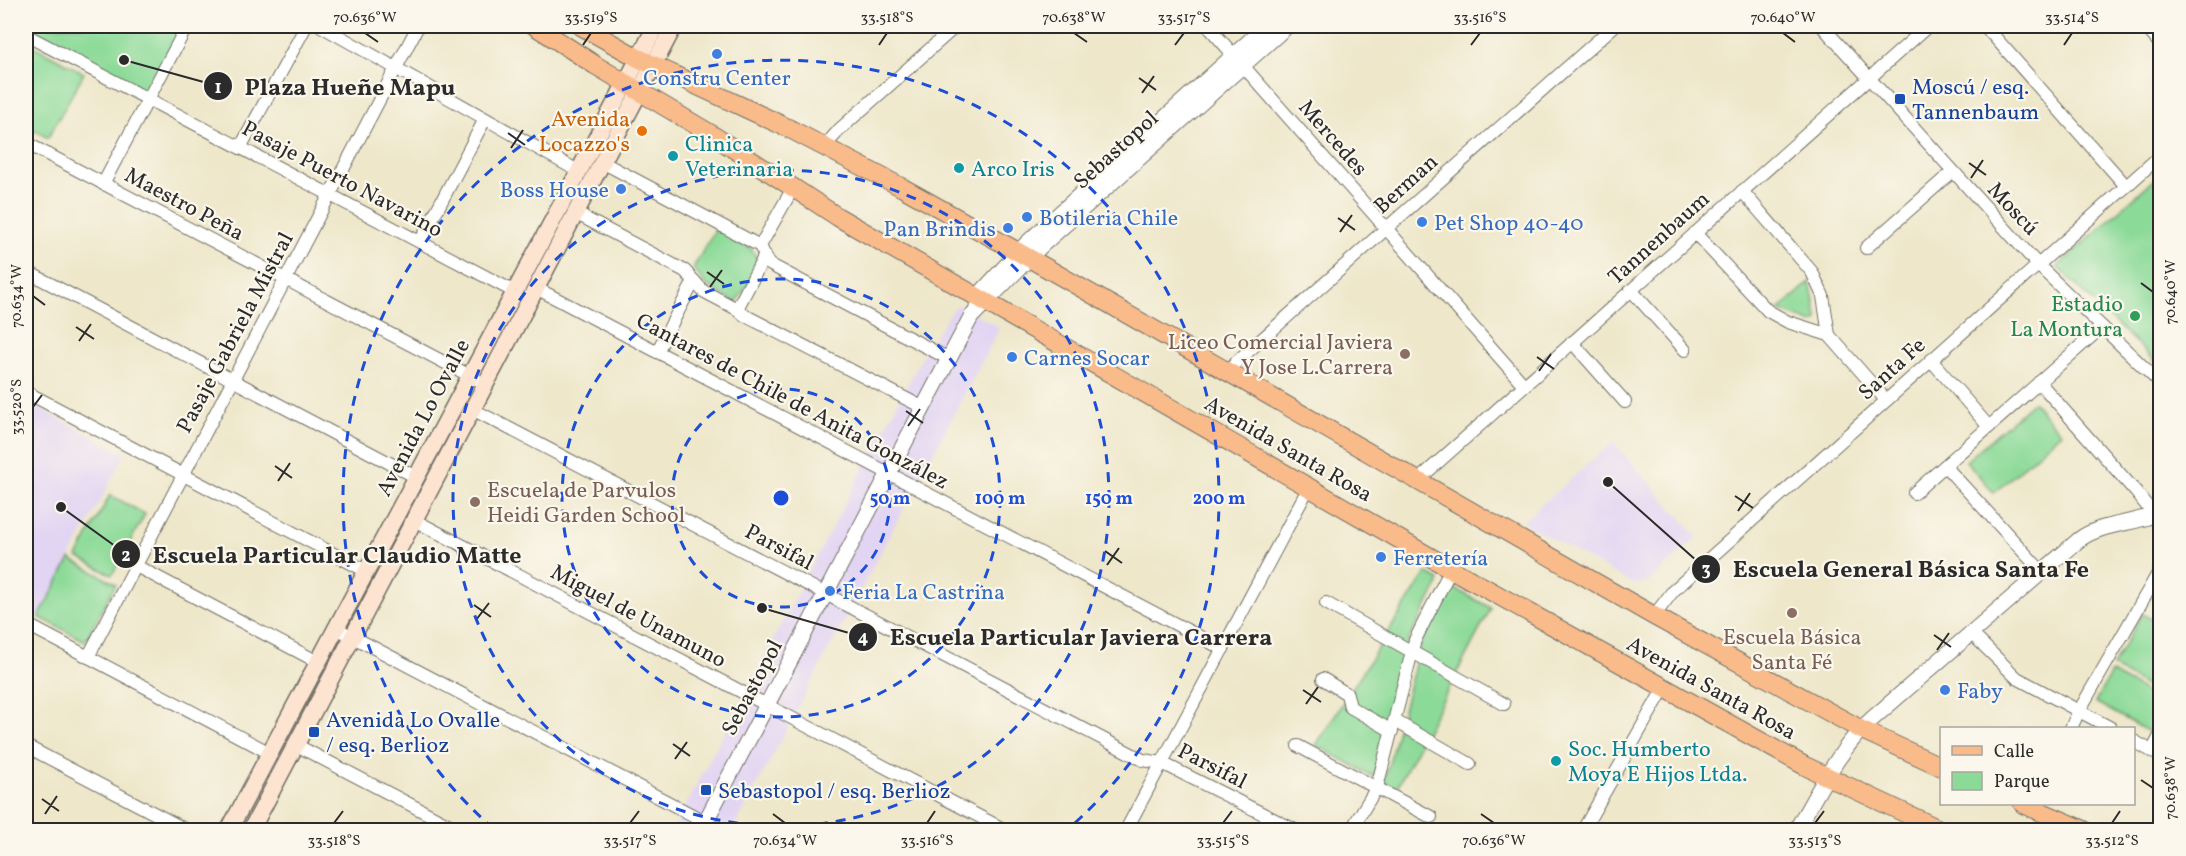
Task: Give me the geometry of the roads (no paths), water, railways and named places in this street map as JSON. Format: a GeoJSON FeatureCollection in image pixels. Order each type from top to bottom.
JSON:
{"type":"FeatureCollection","features":[{"type":"Feature","properties":{"kind":"main road","name":"Avenida Santa Rosa"},"geometry":{"type":"LineString","coordinates":[[535,26],[595,65],[711,134],[793,189],[981,303],[1664,688],[1827,777],[1922,826],[1941,831]]}},
{"type":"Feature","properties":{"kind":"main road","name":"Avenida Santa Rosa"},"geometry":{"type":"LineString","coordinates":[[580,26],[645,61],[825,147],[1024,255],[1654,616],[1860,729],[1940,767]]}},
{"type":"Feature","properties":{"kind":"main road","name":"Avenida Lo Ovalle"},"geometry":{"type":"LineString","coordinates":[[251,831],[602,162],[645,61],[656,26]]}},
{"type":"Feature","properties":{"kind":"main road","name":"Avenida Lo Ovalle"},"geometry":{"type":"LineString","coordinates":[[645,61],[674,26]]}},
{"type":"Feature","properties":{"kind":"main road","name":"Avenida Lo Ovalle"},"geometry":{"type":"LineString","coordinates":[[229,831],[578,171],[632,87]]}},
{"type":"Feature","properties":{"kind":"main road"},"geometry":{"type":"LineString","coordinates":[[2032,805],[2084,831]]}},
{"type":"Feature","properties":{"kind":"street"},"geometry":{"type":"LineString","coordinates":[[103,184],[187,26]]}},
{"type":"Feature","properties":{"kind":"street"},"geometry":{"type":"LineString","coordinates":[[240,148],[306,26]]}},
{"type":"Feature","properties":{"kind":"street"},"geometry":{"type":"LineString","coordinates":[[321,26],[578,171]]}},
{"type":"Feature","properties":{"kind":"street","name":"Pasaje Gabriela Mistral"},"geometry":{"type":"LineString","coordinates":[[88,657],[418,26]]}},
{"type":"Feature","properties":{"kind":"street"},"geometry":{"type":"LineString","coordinates":[[825,147],[840,129],[956,26]]}},
{"type":"Feature","properties":{"kind":"street","name":"Mercedes"},"geometry":{"type":"LineString","coordinates":[[1208,26],[1524,385]]}},
{"type":"Feature","properties":{"kind":"street","name":"Sebastopol"},"geometry":{"type":"LineString","coordinates":[[1238,60],[1266,26]]}},
{"type":"Feature","properties":{"kind":"street","name":"Sebastopol"},"geometry":{"type":"LineString","coordinates":[[703,826],[981,303],[1024,255],[1238,60],[1287,26]]}},
{"type":"Feature","properties":{"kind":"street","name":"Berman"},"geometry":{"type":"LineString","coordinates":[[1225,372],[1614,26]]}},
{"type":"Feature","properties":{"kind":"street","name":"Moscú"},"geometry":{"type":"LineString","coordinates":[[1822,26],[2097,331],[2160,383]]}},
{"type":"Feature","properties":{"kind":"street","name":"Tannenbaum"},"geometry":{"type":"LineString","coordinates":[[1417,481],[1928,26]]}},
{"type":"Feature","properties":{"kind":"street"},"geometry":{"type":"LineString","coordinates":[[1985,26],[2126,186]]}},
{"type":"Feature","properties":{"kind":"street"},"geometry":{"type":"LineString","coordinates":[[2145,26],[2160,44]]}},
{"type":"Feature","properties":{"kind":"street","name":"Pasaje Puerto Navarino"},"geometry":{"type":"LineString","coordinates":[[26,35],[513,291]]}},
{"type":"Feature","properties":{"kind":"street"},"geometry":{"type":"LineString","coordinates":[[420,242],[486,119]]}},
{"type":"Feature","properties":{"kind":"street","name":"Maestro Peña"},"geometry":{"type":"LineString","coordinates":[[26,143],[485,384]]}},
{"type":"Feature","properties":{"kind":"street","name":"Santa Fe"},"geometry":{"type":"LineString","coordinates":[[1654,616],[1673,591],[2160,156]]}},
{"type":"Feature","properties":{"kind":"street"},"geometry":{"type":"LineString","coordinates":[[602,162],[763,251],[769,264],[950,359]]}},
{"type":"Feature","properties":{"kind":"street"},"geometry":{"type":"LineString","coordinates":[[1866,248],[1953,172]]}},
{"type":"Feature","properties":{"kind":"street"},"geometry":{"type":"LineString","coordinates":[[737,309],[793,189]]}},
{"type":"Feature","properties":{"kind":"street"},"geometry":{"type":"LineString","coordinates":[[1742,191],[1812,272],[1823,296],[1829,335]]}},
{"type":"Feature","properties":{"kind":"street"},"geometry":{"type":"LineString","coordinates":[[575,213],[685,271],[704,291],[744,315],[924,408]]}},
{"type":"Feature","properties":{"kind":"street"},"geometry":{"type":"LineString","coordinates":[[1695,233],[1768,311],[1788,322],[1829,335],[1886,400]]}},
{"type":"Feature","properties":{"kind":"street"},"geometry":{"type":"LineString","coordinates":[[26,271],[416,477]]}},
{"type":"Feature","properties":{"kind":"street"},"geometry":{"type":"LineString","coordinates":[[657,352],[694,281]]}},
{"type":"Feature","properties":{"kind":"street","name":"Cantares de Chile de Anita González"},"geometry":{"type":"LineString","coordinates":[[536,288],[1223,649]]}},
{"type":"Feature","properties":{"kind":"street"},"geometry":{"type":"LineString","coordinates":[[1630,290],[1685,350]]}},
{"type":"Feature","properties":{"kind":"street"},"geometry":{"type":"LineString","coordinates":[[1914,493],[2097,331]]}},
{"type":"Feature","properties":{"kind":"street"},"geometry":{"type":"LineString","coordinates":[[1572,342],[1625,402]]}},
{"type":"Feature","properties":{"kind":"street"},"geometry":{"type":"LineString","coordinates":[[1931,360],[1989,427]]}},
{"type":"Feature","properties":{"kind":"street"},"geometry":{"type":"LineString","coordinates":[[1796,831],[1827,777],[1860,729],[1971,633],[2092,531],[2158,518],[2039,382]]}},
{"type":"Feature","properties":{"kind":"street"},"geometry":{"type":"LineString","coordinates":[[26,392],[366,571]]}},
{"type":"Feature","properties":{"kind":"street","name":"Parsifal"},"geometry":{"type":"LineString","coordinates":[[472,409],[1143,760],[1162,763],[1295,831]]}},
{"type":"Feature","properties":{"kind":"street"},"geometry":{"type":"LineString","coordinates":[[1945,466],[2042,572]]}},
{"type":"Feature","properties":{"kind":"street"},"geometry":{"type":"LineString","coordinates":[[1126,831],[1309,487]]}},
{"type":"Feature","properties":{"kind":"street","name":"Miguel de Unamuno"},"geometry":{"type":"LineString","coordinates":[[414,520],[1005,831]]}},
{"type":"Feature","properties":{"kind":"street"},"geometry":{"type":"LineString","coordinates":[[136,566],[318,662]]}},
{"type":"Feature","properties":{"kind":"street"},"geometry":{"type":"LineString","coordinates":[[1352,831],[1377,787],[1412,650],[1451,569]]}},
{"type":"Feature","properties":{"kind":"street"},"geometry":{"type":"LineString","coordinates":[[2072,727],[2160,570]]}},
{"type":"Feature","properties":{"kind":"street"},"geometry":{"type":"LineString","coordinates":[[1326,603],[1504,704]]}},
{"type":"Feature","properties":{"kind":"street"},"geometry":{"type":"LineString","coordinates":[[26,624],[270,753]]}},
{"type":"Feature","properties":{"kind":"street"},"geometry":{"type":"LineString","coordinates":[[336,628],[703,826],[721,831]]}},
{"type":"Feature","properties":{"kind":"street"},"geometry":{"type":"LineString","coordinates":[[1971,633],[2018,678],[2107,727]]}},
{"type":"Feature","properties":{"kind":"street"},"geometry":{"type":"LineString","coordinates":[[1323,679],[1347,694],[1350,707],[1470,764]]}},
{"type":"Feature","properties":{"kind":"street"},"geometry":{"type":"LineString","coordinates":[[1583,831],[1664,688]]}},
{"type":"Feature","properties":{"kind":"street"},"geometry":{"type":"LineString","coordinates":[[2135,742],[2156,753],[2160,736]]}},
{"type":"Feature","properties":{"kind":"street"},"geometry":{"type":"LineString","coordinates":[[296,745],[459,831]]}},
{"type":"Feature","properties":{"kind":"street"},"geometry":{"type":"LineString","coordinates":[[26,746],[186,831]]}},
{"type":"Feature","properties":{"kind":"street"},"geometry":{"type":"LineString","coordinates":[[1298,746],[1431,816]]}},
{"type":"Feature","properties":{"kind":"place","name":"Constru Center"},"geometry":{"type":"Point","coordinates":[717,54]}},
{"type":"Feature","properties":{"kind":"place","name":"Plaza Hueñe Mapu"},"geometry":{"type":"Point","coordinates":[124,60]}},
{"type":"Feature","properties":{"kind":"place","name":"Moscú / esq. Tannenbaum"},"geometry":{"type":"Point","coordinates":[1900,99]}},
{"type":"Feature","properties":{"kind":"place","name":"Avenida Locazzo's"},"geometry":{"type":"Point","coordinates":[642,131]}},
{"type":"Feature","properties":{"kind":"place","name":"Clinica Veterinaria"},"geometry":{"type":"Point","coordinates":[673,156]}},
{"type":"Feature","properties":{"kind":"place","name":"Arco Iris"},"geometry":{"type":"Point","coordinates":[959,168]}},
{"type":"Feature","properties":{"kind":"place","name":"Boss House"},"geometry":{"type":"Point","coordinates":[621,189]}},
{"type":"Feature","properties":{"kind":"place","name":"Botileria Chile"},"geometry":{"type":"Point","coordinates":[1027,217]}},
{"type":"Feature","properties":{"kind":"place","name":"Pet Shop 40-40"},"geometry":{"type":"Point","coordinates":[1422,222]}},
{"type":"Feature","properties":{"kind":"place","name":"Pan Brindis"},"geometry":{"type":"Point","coordinates":[1008,228]}},
{"type":"Feature","properties":{"kind":"place","name":"Estadio La Montura"},"geometry":{"type":"Point","coordinates":[2135,316]}},
{"type":"Feature","properties":{"kind":"place","name":"Liceo Comercial Javiera Y Jose L.Carrera"},"geometry":{"type":"Point","coordinates":[1405,354]}},
{"type":"Feature","properties":{"kind":"place","name":"Carnes Socar"},"geometry":{"type":"Point","coordinates":[1012,357]}},
{"type":"Feature","properties":{"kind":"place","name":"Escuela General Básica Santa Fe"},"geometry":{"type":"Point","coordinates":[1608,482]}},
{"type":"Feature","properties":{"kind":"place","name":"Escuela de Parvulos Heidi Garden School"},"geometry":{"type":"Point","coordinates":[475,502]}},
{"type":"Feature","properties":{"kind":"place","name":"Escuela Particular Claudio Matte"},"geometry":{"type":"Point","coordinates":[61,507]}},
{"type":"Feature","properties":{"kind":"place","name":"Ferretería"},"geometry":{"type":"Point","coordinates":[1381,557]}},
{"type":"Feature","properties":{"kind":"place","name":"Feria La Castrina"},"geometry":{"type":"Point","coordinates":[830,591]}},
{"type":"Feature","properties":{"kind":"place","name":"Escuela Particular Javiera Carrera"},"geometry":{"type":"Point","coordinates":[762,608]}},
{"type":"Feature","properties":{"kind":"place","name":"Escuela Básica Santa Fé"},"geometry":{"type":"Point","coordinates":[1792,613]}},
{"type":"Feature","properties":{"kind":"place","name":"Faby"},"geometry":{"type":"Point","coordinates":[1945,690]}},
{"type":"Feature","properties":{"kind":"place","name":"Avenida Lo Ovalle / esq. Berlioz"},"geometry":{"type":"Point","coordinates":[314,732]}},
{"type":"Feature","properties":{"kind":"place","name":"Soc. Humberto Moya E Hijos Ltda."},"geometry":{"type":"Point","coordinates":[1556,761]}},
{"type":"Feature","properties":{"kind":"place","name":"Sebastopol / esq. Berlioz"},"geometry":{"type":"Point","coordinates":[706,790]}}]}
